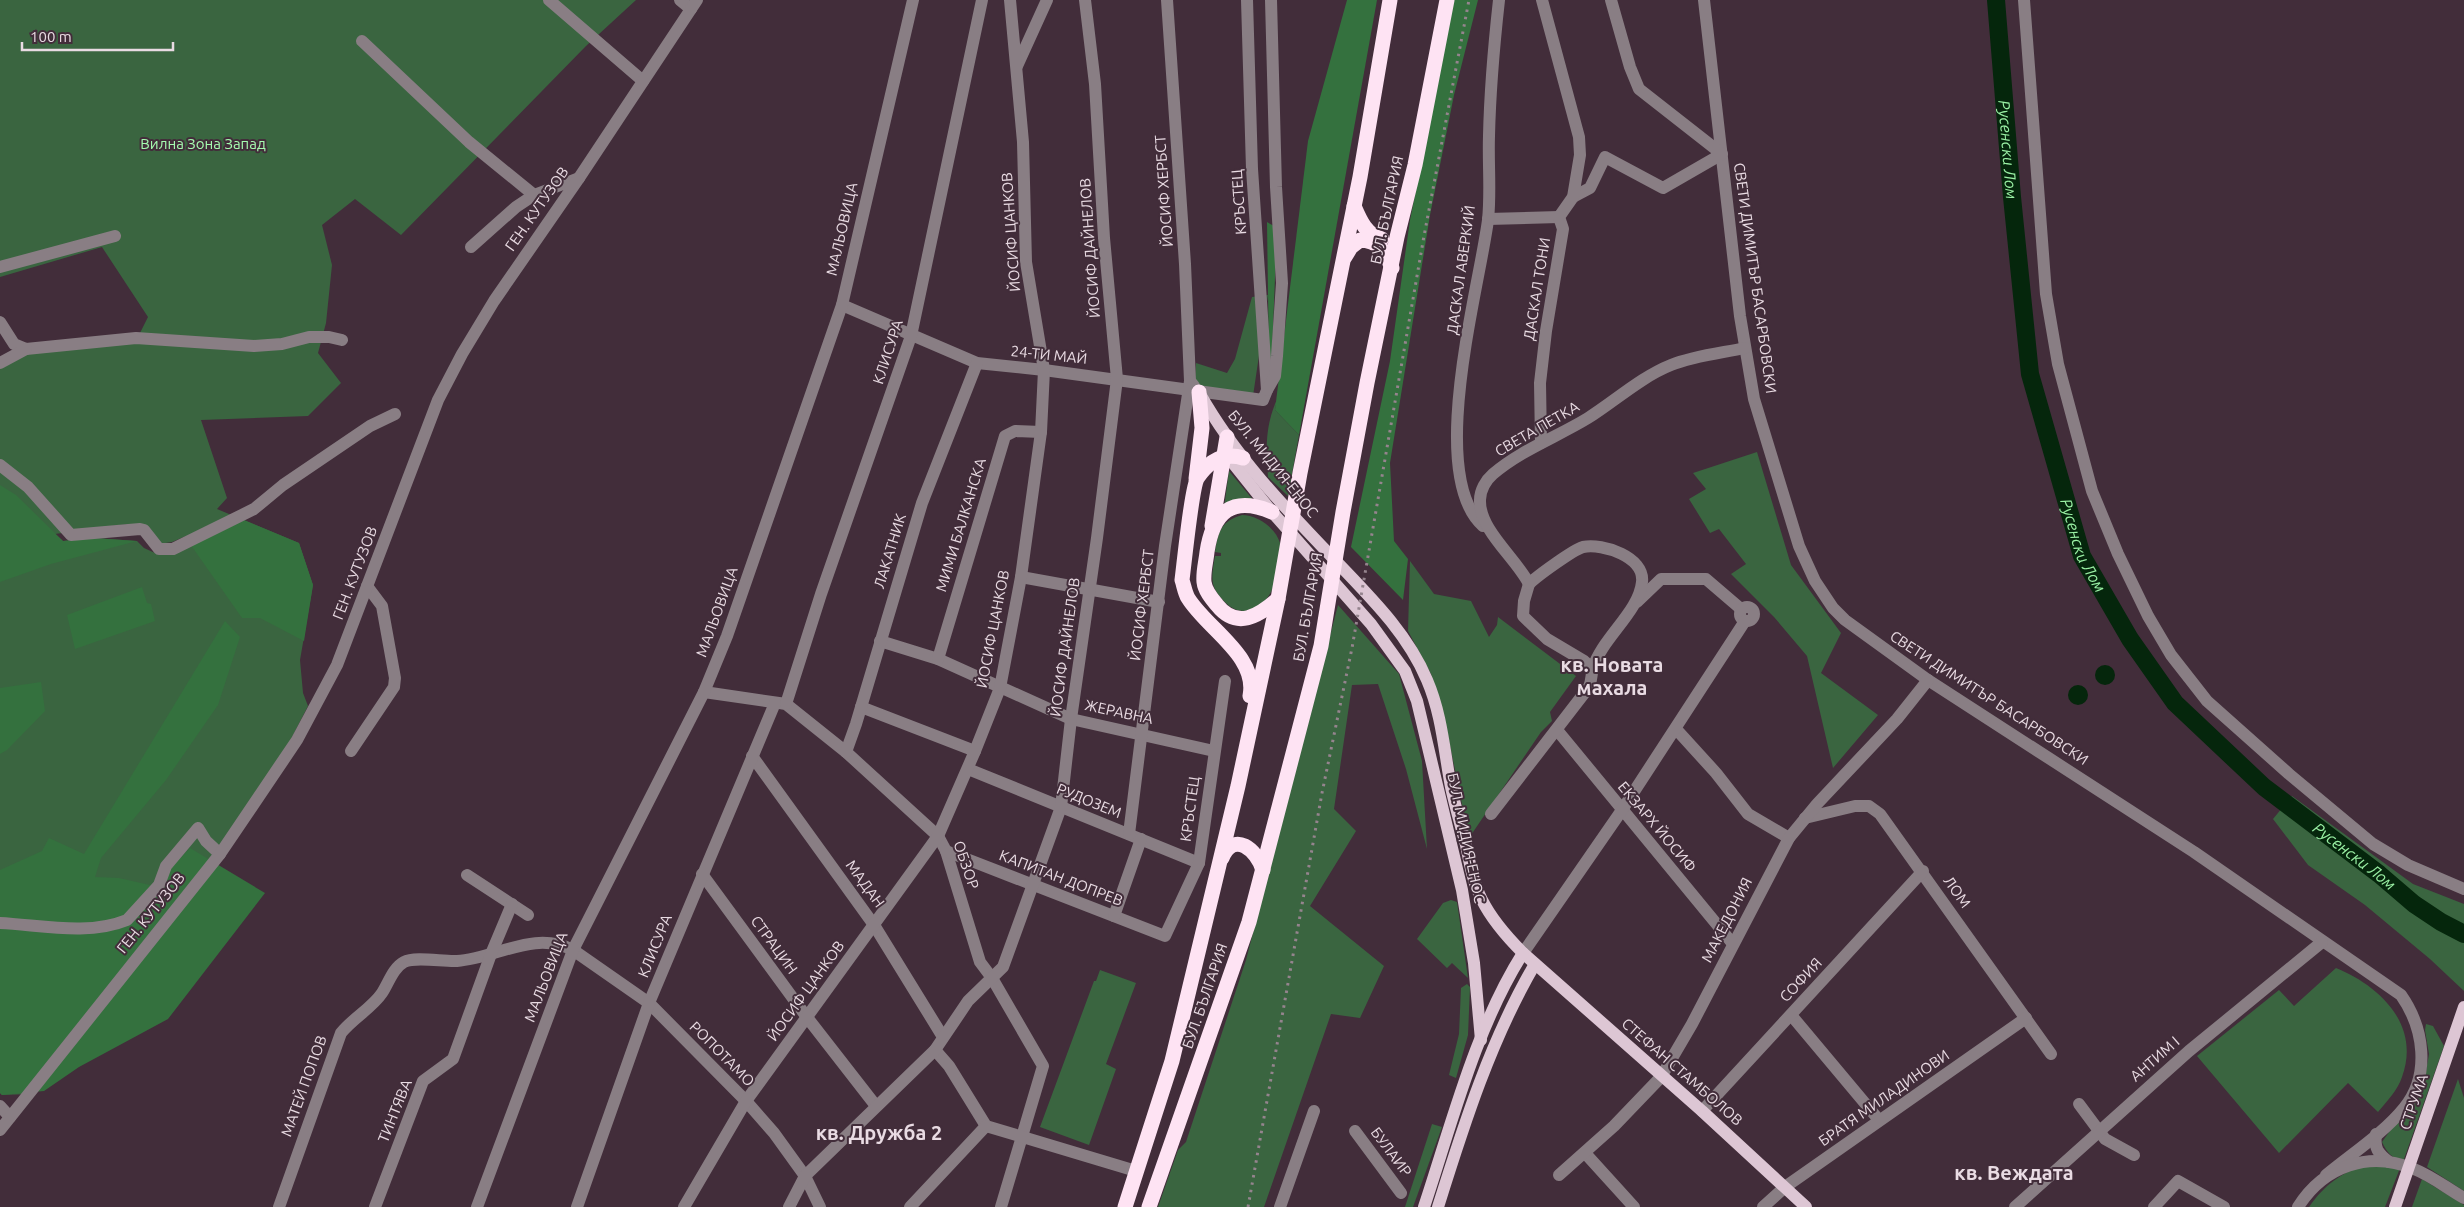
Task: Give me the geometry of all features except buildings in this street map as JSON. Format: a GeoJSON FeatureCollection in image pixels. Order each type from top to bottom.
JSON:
{"type":"FeatureCollection","features":[{"type":"Feature","properties":{"kind":"highway","name":"БУЛ. БЪЛГАРИЯ"},"geometry":{"type":"LineString","coordinates":[[1125,1207],[1172,1061],[1238,786],[1278,599],[1300,473],[1354,206],[1390,0]]}},
{"type":"Feature","properties":{"kind":"highway","name":"БУЛ. БЪЛГАРИЯ"},"geometry":{"type":"LineString","coordinates":[[1149,1207],[1249,922],[1321,646],[1342,512],[1397,237],[1415,165],[1447,0]]}},
{"type":"Feature","properties":{"kind":"highway"},"geometry":{"type":"LineString","coordinates":[[1354,206],[1366,229],[1376,237],[1385,240],[1397,237]]}},
{"type":"Feature","properties":{"kind":"highway"},"geometry":{"type":"LineString","coordinates":[[1342,261],[1351,247],[1360,240],[1372,240],[1385,251],[1392,268]]}},
{"type":"Feature","properties":{"kind":"highway"},"geometry":{"type":"LineString","coordinates":[[1193,388],[1202,428],[1182,580],[1186,596],[1201,616],[1236,652],[1249,671],[1252,685],[1241,748],[1238,786]]}},
{"type":"Feature","properties":{"kind":"highway"},"geometry":{"type":"LineString","coordinates":[[1227,438],[1209,540],[1204,584],[1211,599],[1222,612],[1235,619],[1252,617],[1264,612],[1278,599]]}},
{"type":"Feature","properties":{"kind":"highway"},"geometry":{"type":"LineString","coordinates":[[1196,478],[1217,459],[1225,455],[1243,458]]}},
{"type":"Feature","properties":{"kind":"highway"},"geometry":{"type":"LineString","coordinates":[[1209,540],[1212,528],[1218,518],[1226,511],[1248,504],[1274,505]]}},
{"type":"Feature","properties":{"kind":"highway"},"geometry":{"type":"LineString","coordinates":[[1228,825],[1232,832],[1243,840],[1255,843],[1265,840],[1272,835]]}},
{"type":"Feature","properties":{"kind":"highway"},"geometry":{"type":"LineString","coordinates":[[1220,862],[1228,848],[1234,845],[1242,845],[1255,852],[1263,870]]}},
{"type":"Feature","properties":{"kind":"main road","name":"БУЛ. МИДИЯ-ЕНОС"},"geometry":{"type":"LineString","coordinates":[[1193,388],[1274,505],[1371,624],[1405,671],[1417,701],[1462,890],[1474,962],[1481,1040]]}},
{"type":"Feature","properties":{"kind":"main road","name":"БУЛ. МИДИЯ-ЕНОС"},"geometry":{"type":"LineString","coordinates":[[1193,388],[1225,455],[1382,610],[1400,633],[1427,680],[1442,728],[1451,786],[1472,872],[1481,898],[1497,925],[1523,954],[1535,964]]}},
{"type":"Feature","properties":{"kind":"main road","name":"БУЛ. МИДИЯ-ЕНОС"},"geometry":{"type":"LineString","coordinates":[[1424,1207],[1481,1040],[1495,1005],[1523,954]]}},
{"type":"Feature","properties":{"kind":"main road","name":"СТЕФАН СТАМБОЛОВ"},"geometry":{"type":"LineString","coordinates":[[1535,964],[1661,1077],[1702,1111],[1806,1207]]}},
{"type":"Feature","properties":{"kind":"main road"},"geometry":{"type":"LineString","coordinates":[[1438,1207],[1491,1055],[1512,1005],[1535,964]]}},
{"type":"Feature","properties":{"kind":"main road","name":"СТРУМА"},"geometry":{"type":"LineString","coordinates":[[2395,1207],[2464,1007]]}},
{"type":"Feature","properties":{"kind":"street"},"geometry":{"type":"LineString","coordinates":[[549,0],[643,81]]}},
{"type":"Feature","properties":{"kind":"street"},"geometry":{"type":"LineString","coordinates":[[680,0],[694,4]]}},
{"type":"Feature","properties":{"kind":"street","name":"МАЛЬОВИЦА"},"geometry":{"type":"LineString","coordinates":[[477,1207],[573,950],[704,692],[727,636],[842,305],[913,0]]}},
{"type":"Feature","properties":{"kind":"street","name":"КЛИСУРА"},"geometry":{"type":"LineString","coordinates":[[576,1207],[649,1003],[752,756],[781,704],[912,336],[982,0]]}},
{"type":"Feature","properties":{"kind":"street","name":"ЙОСИФ ЦАНКОВ"},"geometry":{"type":"LineString","coordinates":[[684,1207],[746,1101],[938,836],[968,769],[1000,688],[1021,577],[1041,432],[1044,370],[1026,262],[1023,142],[1010,0]]}},
{"type":"Feature","properties":{"kind":"street"},"geometry":{"type":"LineString","coordinates":[[1017,66],[1046,0]]}},
{"type":"Feature","properties":{"kind":"street","name":"ЙОСИФ ДАЙНЕЛОВ"},"geometry":{"type":"LineString","coordinates":[[789,1207],[804,1176],[935,1050],[971,997],[1003,966],[1061,807],[1116,379],[1104,238],[1095,84],[1084,0]]}},
{"type":"Feature","properties":{"kind":"street","name":"ЙОСИФ ХЕРБСТ"},"geometry":{"type":"LineString","coordinates":[[1114,916],[1135,836],[1142,734],[1159,602],[1193,388],[1167,0]]}},
{"type":"Feature","properties":{"kind":"street","name":"КРЪСТЕЦ"},"geometry":{"type":"LineString","coordinates":[[1247,0],[1252,170],[1265,395]]}},
{"type":"Feature","properties":{"kind":"street"},"geometry":{"type":"LineString","coordinates":[[1265,395],[1274,376],[1282,283],[1276,187],[1271,0]]}},
{"type":"Feature","properties":{"kind":"street","name":"ДАСКАЛ АВЕРКИЙ"},"geometry":{"type":"LineString","coordinates":[[1492,535],[1479,523],[1472,510],[1458,472],[1457,406],[1488,219],[1492,57],[1499,0]]}},
{"type":"Feature","properties":{"kind":"street"},"geometry":{"type":"LineString","coordinates":[[1488,219],[1559,217],[1573,197],[1580,155],[1579,137],[1542,0]]}},
{"type":"Feature","properties":{"kind":"street"},"geometry":{"type":"LineString","coordinates":[[1573,197],[1590,188],[1605,157],[1663,188],[1722,154],[1639,89],[1630,67],[1611,0]]}},
{"type":"Feature","properties":{"kind":"street","name":"СВЕТИ ДИМИТЪР БАСАРБОВСКИ"},"geometry":{"type":"LineString","coordinates":[[1704,0],[1745,348],[1759,419],[1799,546],[1815,582],[1833,608],[1845,620],[1928,680],[2194,852],[2322,942],[2362,966],[2401,994],[2418,1025],[2421,1042],[2421,1068],[2412,1096],[2405,1107],[2394,1120],[2376,1134]]}},
{"type":"Feature","properties":{"kind":"street"},"geometry":{"type":"LineString","coordinates":[[2024,0],[2046,294],[2058,364],[2092,491],[2118,554],[2148,616],[2172,655],[2207,701],[2289,774],[2373,844],[2408,865],[2464,889]]}},
{"type":"Feature","properties":{"kind":"street","name":"ГЕН. КУТУЗОВ"},"geometry":{"type":"LineString","coordinates":[[0,1130],[220,854],[266,788],[314,711],[337,665],[438,400],[494,301],[579,178],[694,4]]}},
{"type":"Feature","properties":{"kind":"street"},"geometry":{"type":"LineString","coordinates":[[362,41],[469,142],[534,195]]}},
{"type":"Feature","properties":{"kind":"street"},"geometry":{"type":"LineString","coordinates":[[471,247],[516,207],[534,195],[579,178]]}},
{"type":"Feature","properties":{"kind":"street","name":"ДАСКАЛ ТОНИ"},"geometry":{"type":"LineString","coordinates":[[1540,443],[1540,383],[1546,331],[1563,229],[1559,217]]}},
{"type":"Feature","properties":{"kind":"street"},"geometry":{"type":"LineString","coordinates":[[0,267],[115,236]]}},
{"type":"Feature","properties":{"kind":"street","name":"24-ТИ МАЙ"},"geometry":{"type":"LineString","coordinates":[[842,305],[977,364],[1265,395]]}},
{"type":"Feature","properties":{"kind":"street"},"geometry":{"type":"LineString","coordinates":[[0,322],[14,344],[26,349]]}},
{"type":"Feature","properties":{"kind":"street"},"geometry":{"type":"LineString","coordinates":[[0,363],[26,349],[136,338],[254,346],[282,344],[309,337],[330,337],[342,340]]}},
{"type":"Feature","properties":{"kind":"street","name":"СВЕТА ПЕТКА"},"geometry":{"type":"LineString","coordinates":[[1529,584],[1523,572],[1492,535],[1480,506],[1483,486],[1492,474],[1540,443],[1587,419],[1672,364],[1745,348]]}},
{"type":"Feature","properties":{"kind":"street","name":"ЛАКАТНИК"},"geometry":{"type":"LineString","coordinates":[[846,752],[922,503],[977,364]]}},
{"type":"Feature","properties":{"kind":"street"},"geometry":{"type":"LineString","coordinates":[[0,465],[28,487],[71,535],[140,529],[144,530],[159,548],[173,549],[254,509],[283,485],[370,426],[395,414]]}},
{"type":"Feature","properties":{"kind":"street","name":"МИМИ БАЛКАНСКА"},"geometry":{"type":"LineString","coordinates":[[938,659],[1005,436],[1015,431],[1041,432]]}},
{"type":"Feature","properties":{"kind":"street"},"geometry":{"type":"LineString","coordinates":[[1491,814],[1589,687],[1593,678],[1593,669],[1614,630],[1633,605],[1642,584],[1642,574],[1634,560],[1608,549],[1583,547],[1536,576],[1529,584],[1524,601],[1523,616],[1547,639],[1584,661],[1593,669]]}},
{"type":"Feature","properties":{"kind":"street"},"geometry":{"type":"LineString","coordinates":[[1021,577],[1159,602]]}},
{"type":"Feature","properties":{"kind":"street","name":"БУЛ. МИДИЯ-ЕНОС"},"geometry":{"type":"LineString","coordinates":[[1523,954],[1676,729],[1743,615],[1706,579],[1661,579],[1633,605]]}},
{"type":"Feature","properties":{"kind":"street"},"geometry":{"type":"LineString","coordinates":[[351,750],[394,687],[395,678],[382,606],[367,586]]}},
{"type":"Feature","properties":{"kind":"street","name":"ЖЕРАВНА"},"geometry":{"type":"LineString","coordinates":[[880,641],[938,659],[1071,718],[1214,751]]}},
{"type":"Feature","properties":{"kind":"street","name":"МАКЕДОНИЯ"},"geometry":{"type":"LineString","coordinates":[[1559,1175],[1585,1153],[1661,1077],[1692,1024],[1789,838],[1805,818],[1898,719],[1928,680]]}},
{"type":"Feature","properties":{"kind":"street","name":"КРЪСТЕЦ"},"geometry":{"type":"LineString","coordinates":[[1165,936],[1199,863],[1225,681]]}},
{"type":"Feature","properties":{"kind":"street","name":"ОБЗОР"},"geometry":{"type":"LineString","coordinates":[[704,692],[781,704],[846,752],[938,836],[946,851],[978,957],[1043,1066],[1001,1207]]}},
{"type":"Feature","properties":{"kind":"street"},"geometry":{"type":"LineString","coordinates":[[861,707],[975,752]]}},
{"type":"Feature","properties":{"kind":"street"},"geometry":{"type":"LineString","coordinates":[[1676,729],[1716,773],[1748,814],[1789,838]]}},
{"type":"Feature","properties":{"kind":"street","name":"ЕКЗАРХ ЙОСИФ"},"geometry":{"type":"LineString","coordinates":[[1557,730],[1733,944]]}},
{"type":"Feature","properties":{"kind":"street","name":"МАДАН"},"geometry":{"type":"LineString","coordinates":[[752,756],[874,925],[943,1037]]}},
{"type":"Feature","properties":{"kind":"street","name":"РУДОЗЕМ"},"geometry":{"type":"LineString","coordinates":[[968,769],[1199,863]]}},
{"type":"Feature","properties":{"kind":"street","name":"ЛОМ"},"geometry":{"type":"LineString","coordinates":[[1805,818],[1855,806],[1869,806],[1888,823],[2051,1054]]}},
{"type":"Feature","properties":{"kind":"street"},"geometry":{"type":"LineString","coordinates":[[0,923],[91,928],[121,923],[127,920],[158,885],[166,866],[198,828],[206,841],[220,854]]}},
{"type":"Feature","properties":{"kind":"street","name":"КАПИТАН ДОПРЕВ"},"geometry":{"type":"LineString","coordinates":[[946,851],[1165,936]]}},
{"type":"Feature","properties":{"kind":"street","name":"СОФИЯ"},"geometry":{"type":"LineString","coordinates":[[1702,1111],[1923,871]]}},
{"type":"Feature","properties":{"kind":"street","name":"СТРАЦИН"},"geometry":{"type":"LineString","coordinates":[[702,874],[806,1016],[876,1106]]}},
{"type":"Feature","properties":{"kind":"street"},"geometry":{"type":"LineString","coordinates":[[467,875],[528,915]]}},
{"type":"Feature","properties":{"kind":"street","name":"ТИНТЯВА"},"geometry":{"type":"LineString","coordinates":[[376,1207],[423,1081],[453,1059],[491,954],[512,904]]}},
{"type":"Feature","properties":{"kind":"street","name":"МАТЕЙ ПОПОВ"},"geometry":{"type":"LineString","coordinates":[[279,1207],[341,1033],[376,1001],[395,969],[408,960],[457,961],[539,942],[561,944],[573,950]]}},
{"type":"Feature","properties":{"kind":"street","name":"АНТИМ I"},"geometry":{"type":"LineString","coordinates":[[2014,1207],[2189,1051],[2322,942]]}},
{"type":"Feature","properties":{"kind":"street","name":"РОПОТАМО"},"geometry":{"type":"LineString","coordinates":[[573,950],[649,1003],[746,1101],[774,1134],[804,1176],[820,1207]]}},
{"type":"Feature","properties":{"kind":"street"},"geometry":{"type":"LineString","coordinates":[[1791,1015],[1879,1120]]}},
{"type":"Feature","properties":{"kind":"street","name":"БРАТЯ МИЛАДИНОВИ"},"geometry":{"type":"LineString","coordinates":[[1763,1207],[1785,1187],[2026,1018]]}},
{"type":"Feature","properties":{"kind":"street"},"geometry":{"type":"LineString","coordinates":[[935,1050],[949,1066],[986,1126],[1136,1171]]}},
{"type":"Feature","properties":{"kind":"street"},"geometry":{"type":"LineString","coordinates":[[2080,1104],[2105,1139],[2134,1155]]}},
{"type":"Feature","properties":{"kind":"street"},"geometry":{"type":"LineString","coordinates":[[0,1106],[10,1117]]}},
{"type":"Feature","properties":{"kind":"street"},"geometry":{"type":"LineString","coordinates":[[1280,1207],[1314,1111]]}},
{"type":"Feature","properties":{"kind":"street"},"geometry":{"type":"LineString","coordinates":[[910,1207],[986,1126]]}},
{"type":"Feature","properties":{"kind":"street","name":"БУЛАИР"},"geometry":{"type":"LineString","coordinates":[[1355,1131],[1401,1193]]}},
{"type":"Feature","properties":{"kind":"street"},"geometry":{"type":"LineString","coordinates":[[2376,1134],[2376,1148],[2379,1154],[2390,1162]]}},
{"type":"Feature","properties":{"kind":"street"},"geometry":{"type":"LineString","coordinates":[[2298,1207],[2314,1186],[2376,1134]]}},
{"type":"Feature","properties":{"kind":"street"},"geometry":{"type":"LineString","coordinates":[[1585,1153],[1634,1207]]}},
{"type":"Feature","properties":{"kind":"street"},"geometry":{"type":"LineString","coordinates":[[2326,1175],[2365,1162],[2390,1162],[2414,1169],[2464,1198]]}},
{"type":"Feature","properties":{"kind":"street"},"geometry":{"type":"LineString","coordinates":[[2159,1203],[2178,1181],[2224,1207]]}},
{"type":"Feature","properties":{"kind":"green space","name":"Вилна Зона Запад"},"geometry":{"type":"Polygon","coordinates":[[[0,0],[636,0],[586,46],[401,235],[355,199],[322,225],[332,265],[326,323],[318,353],[341,383],[308,416],[201,420],[227,498],[217,509],[299,543],[313,585],[300,660],[303,693],[308,706],[266,788],[30,1094],[2,1095],[0,1093],[0,361],[40,346],[139,335],[148,317],[102,247],[0,277],[0,0]],[[142,524],[119,525],[55,534],[63,541],[94,538],[137,541],[144,548],[155,553],[186,536],[172,542],[159,544],[142,524]]]}},
{"type":"Feature","properties":{"kind":"green space"},"geometry":{"type":"Polygon","coordinates":[[[1347,0],[1377,0],[1299,435],[1275,410],[1308,141],[1347,0]]]}},
{"type":"Feature","properties":{"kind":"green space"},"geometry":{"type":"Polygon","coordinates":[[[1454,0],[1478,0],[1454,95],[1430,215],[1390,463],[1394,541],[1408,559],[1403,600],[1351,547],[1390,361],[1410,220],[1454,0]]]}},
{"type":"Feature","properties":{"kind":"green space"},"geometry":{"type":"Polygon","coordinates":[[[1267,222],[1277,228],[1271,378],[1269,363],[1267,222]]]}},
{"type":"Feature","properties":{"kind":"green space"},"geometry":{"type":"Polygon","coordinates":[[[1268,295],[1253,396],[1200,387],[1195,380],[1196,363],[1227,373],[1235,359],[1252,297],[1268,295]]]}},
{"type":"Feature","properties":{"kind":"green space"},"geometry":{"type":"Polygon","coordinates":[[[1277,399],[1275,410],[1299,435],[1288,496],[1268,477],[1268,428],[1277,399]]]}},
{"type":"Feature","properties":{"kind":"green space"},"geometry":{"type":"Polygon","coordinates":[[[1757,452],[1791,565],[1841,633],[1821,673],[1878,715],[1833,768],[1807,656],[1774,617],[1731,574],[1746,564],[1719,529],[1710,533],[1689,499],[1706,489],[1693,473],[1757,452]]]}},
{"type":"Feature","properties":{"kind":"green space"},"geometry":{"type":"Polygon","coordinates":[[[1229,471],[1254,501],[1224,508],[1229,471]]]}},
{"type":"Feature","properties":{"kind":"green space"},"geometry":{"type":"Polygon","coordinates":[[[0,485],[16,495],[63,541],[94,538],[137,541],[51,564],[0,582],[0,485]]]}},
{"type":"Feature","properties":{"kind":"green space"},"geometry":{"type":"Polygon","coordinates":[[[1242,515],[1254,517],[1265,523],[1278,537],[1281,547],[1273,589],[1257,607],[1245,611],[1233,608],[1221,598],[1214,587],[1212,577],[1215,556],[1221,556],[1221,553],[1215,552],[1219,533],[1229,520],[1242,515]]]}},
{"type":"Feature","properties":{"kind":"green space"},"geometry":{"type":"Polygon","coordinates":[[[237,517],[299,543],[313,585],[304,641],[260,618],[242,618],[188,541],[237,517]]]}},
{"type":"Feature","properties":{"kind":"green space"},"geometry":{"type":"Polygon","coordinates":[[[1410,561],[1434,594],[1471,601],[1489,637],[1497,625],[1498,617],[1576,676],[1550,712],[1552,721],[1541,732],[1469,838],[1448,736],[1431,674],[1408,631],[1410,561]]]}},
{"type":"Feature","properties":{"kind":"green space"},"geometry":{"type":"Polygon","coordinates":[[[142,587],[147,603],[151,604],[155,621],[75,649],[67,615],[142,587]]]}},
{"type":"Feature","properties":{"kind":"green space"},"geometry":{"type":"Polygon","coordinates":[[[1338,605],[1399,674],[1422,761],[1427,849],[1406,769],[1378,684],[1352,685],[1334,809],[1356,831],[1310,906],[1384,966],[1360,1018],[1331,1014],[1264,1207],[1158,1207],[1178,1150],[1186,1142],[1246,960],[1338,605]]]}},
{"type":"Feature","properties":{"kind":"green space"},"geometry":{"type":"Polygon","coordinates":[[[225,621],[240,637],[218,705],[166,780],[101,858],[95,877],[119,878],[154,886],[190,848],[265,893],[168,1019],[79,1067],[44,1091],[2,1095],[0,1093],[0,870],[42,851],[49,838],[84,854],[225,621]]]}},
{"type":"Feature","properties":{"kind":"green space"},"geometry":{"type":"Polygon","coordinates":[[[41,682],[45,711],[7,750],[0,754],[0,688],[41,682]]]}},
{"type":"Feature","properties":{"kind":"green space"},"geometry":{"type":"Polygon","coordinates":[[[2292,796],[2413,884],[2464,904],[2464,991],[2430,959],[2365,905],[2308,865],[2273,819],[2292,796]]]}},
{"type":"Feature","properties":{"kind":"green space"},"geometry":{"type":"Polygon","coordinates":[[[1451,900],[1457,902],[1468,978],[1452,963],[1447,968],[1417,939],[1443,903],[1451,900]]]}},
{"type":"Feature","properties":{"kind":"green space"},"geometry":{"type":"Polygon","coordinates":[[[2336,968],[2368,985],[2393,1010],[2401,1024],[2406,1041],[2406,1058],[2402,1077],[2395,1091],[2378,1112],[2348,1083],[2279,1153],[2197,1056],[2279,990],[2294,1006],[2336,968]]]}},
{"type":"Feature","properties":{"kind":"green space"},"geometry":{"type":"Polygon","coordinates":[[[1100,970],[1136,983],[1106,1064],[1116,1069],[1089,1145],[1040,1127],[1094,981],[1096,981],[1100,970]]]}},
{"type":"Feature","properties":{"kind":"green space"},"geometry":{"type":"Polygon","coordinates":[[[1467,984],[1470,987],[1468,1035],[1456,1078],[1449,1075],[1459,1034],[1461,988],[1467,984]]]}},
{"type":"Feature","properties":{"kind":"green space"},"geometry":{"type":"Polygon","coordinates":[[[2426,1024],[2433,1026],[2444,1046],[2404,1159],[2400,1159],[2390,1155],[2382,1142],[2424,1083],[2429,1054],[2425,1030],[2426,1024]]]}},
{"type":"Feature","properties":{"kind":"green space"},"geometry":{"type":"Polygon","coordinates":[[[2458,1079],[2464,1098],[2464,1191],[2427,1167],[2458,1079]]]}},
{"type":"Feature","properties":{"kind":"green space"},"geometry":{"type":"Polygon","coordinates":[[[1432,1124],[1442,1127],[1413,1207],[1405,1207],[1432,1124]]]}},
{"type":"Feature","properties":{"kind":"green space"},"geometry":{"type":"Polygon","coordinates":[[[2368,1164],[2400,1168],[2385,1207],[2309,1207],[2334,1180],[2368,1164]]]}},
{"type":"Feature","properties":{"kind":"green space"},"geometry":{"type":"Polygon","coordinates":[[[2422,1179],[2464,1205],[2464,1207],[2412,1207],[2422,1179]]]}},
{"type":"Feature","properties":{"kind":"shaded area"},"geometry":{"type":"Polygon","coordinates":[[[2105,665],[2112,668],[2115,675],[2112,682],[2105,685],[2098,682],[2095,675],[2098,668],[2105,665]]]}},
{"type":"Feature","properties":{"kind":"shaded area"},"geometry":{"type":"Polygon","coordinates":[[[2078,685],[2085,688],[2088,695],[2085,702],[2078,705],[2071,702],[2068,695],[2071,688],[2078,685]]]}},
{"type":"Feature","properties":{"kind":"waterway","name":"Русенски Лом"},"geometry":{"type":"LineString","coordinates":[[1996,0],[2012,197],[2030,374],[2082,556],[2130,639],[2175,703],[2264,787],[2379,874],[2414,904],[2441,922],[2464,934]]}},
{"type":"Feature","properties":{"kind":"railway"},"geometry":{"type":"LineString","coordinates":[[1248,1207],[1322,793],[1352,648],[1424,236],[1469,0]]}},
{"type":"Feature","properties":{"kind":"district","name":"кв. Новата махала"},"geometry":{"type":"Point","coordinates":[1612,676]}},
{"type":"Feature","properties":{"kind":"district","name":"кв. Дружба 2"},"geometry":{"type":"Point","coordinates":[879,1133]}},
{"type":"Feature","properties":{"kind":"district","name":"кв. Веждата"},"geometry":{"type":"Point","coordinates":[2014,1173]}}]}
